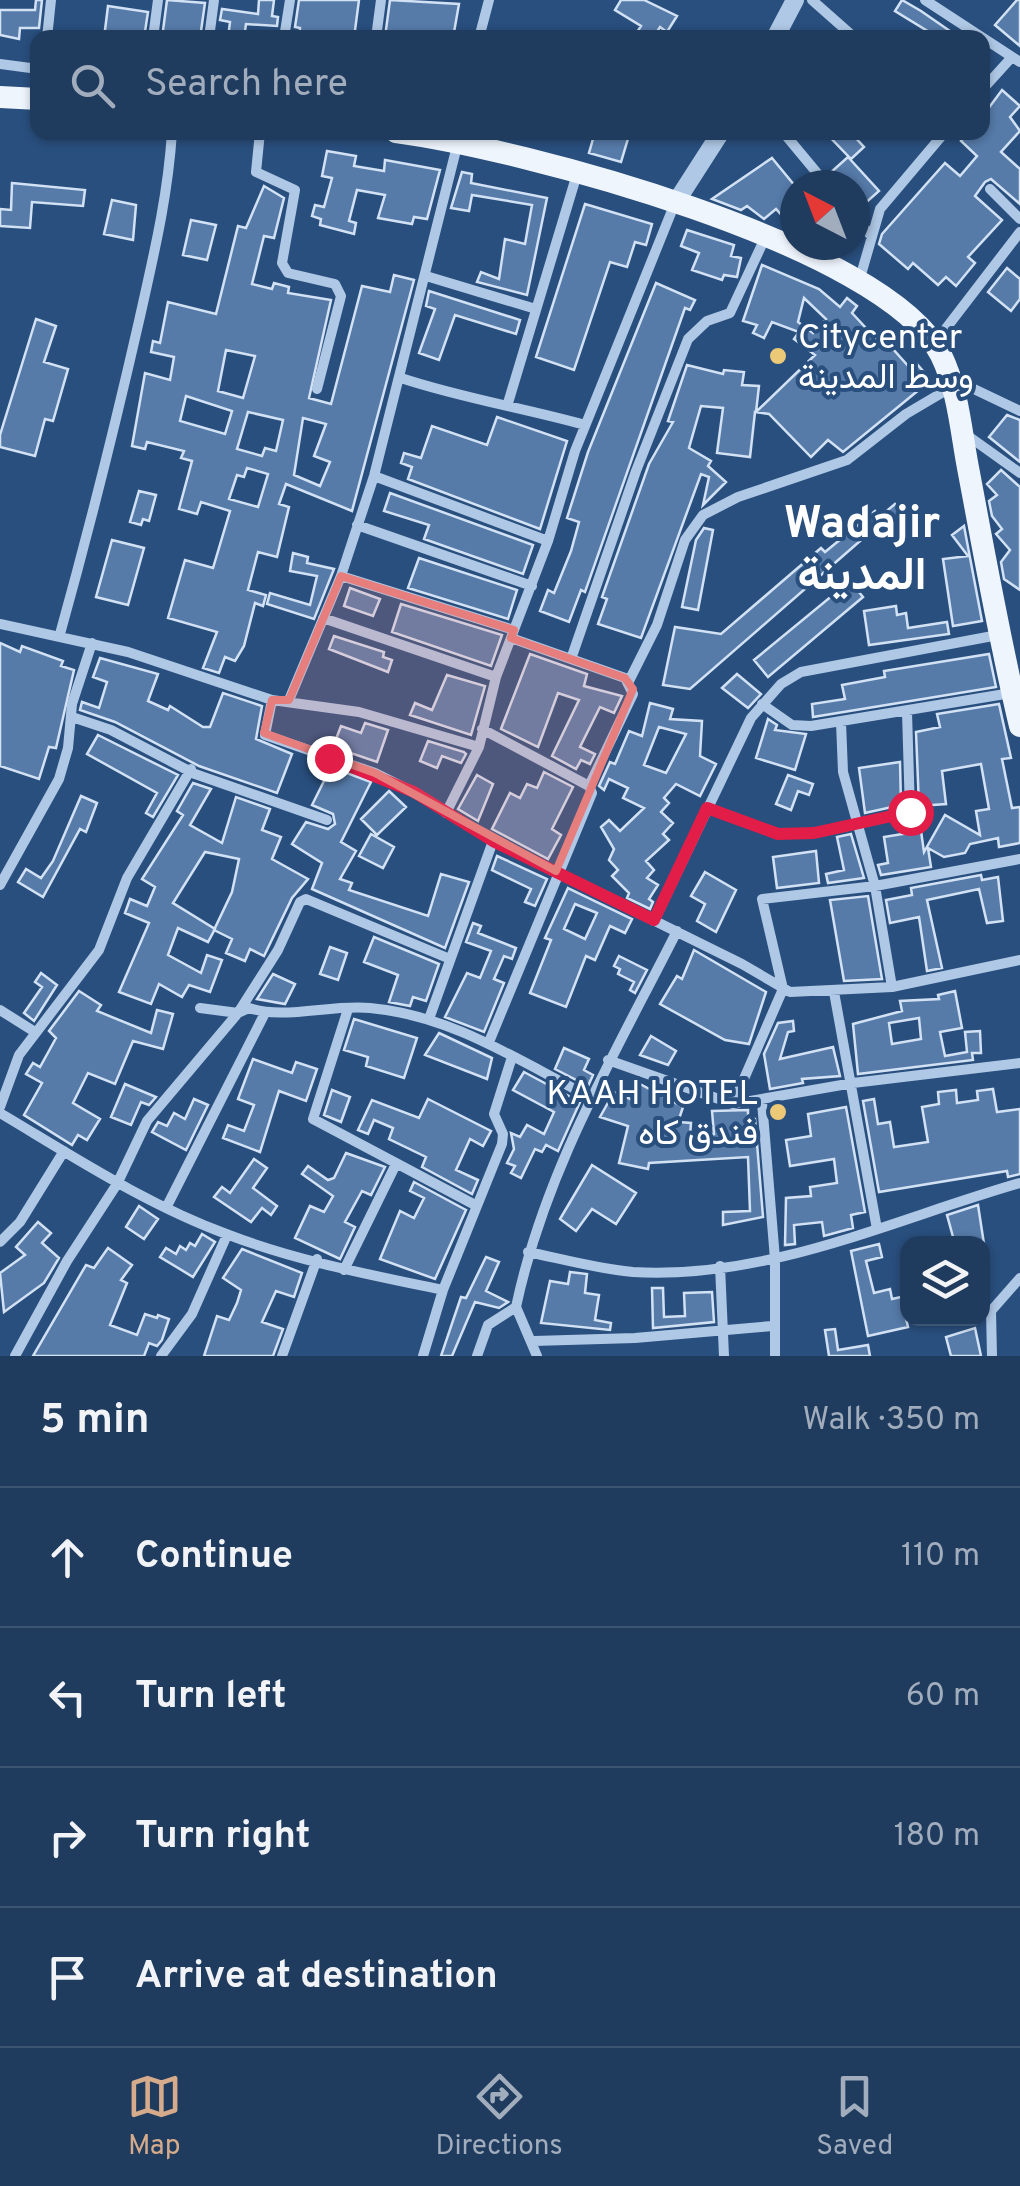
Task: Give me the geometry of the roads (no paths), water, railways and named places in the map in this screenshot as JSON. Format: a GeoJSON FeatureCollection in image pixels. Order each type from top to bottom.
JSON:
{"type":"FeatureCollection","features":[{"type":"Feature","properties":{"kind":"main road"},"geometry":{"type":"LineString","coordinates":[[0,97],[30,98]]}},
{"type":"Feature","properties":{"kind":"main road"},"geometry":{"type":"LineString","coordinates":[[472,140],[676,202],[860,278],[914,318],[934,344],[952,382],[998,635],[1014,686],[1020,726]]}},
{"type":"Feature","properties":{"kind":"street"},"geometry":{"type":"LineString","coordinates":[[48,30],[52,0]]}},
{"type":"Feature","properties":{"kind":"street"},"geometry":{"type":"LineString","coordinates":[[154,30],[158,0]]}},
{"type":"Feature","properties":{"kind":"street"},"geometry":{"type":"LineString","coordinates":[[210,30],[214,0]]}},
{"type":"Feature","properties":{"kind":"street"},"geometry":{"type":"LineString","coordinates":[[285,30],[290,0]]}},
{"type":"Feature","properties":{"kind":"street"},"geometry":{"type":"LineString","coordinates":[[377,30],[381,0]]}},
{"type":"Feature","properties":{"kind":"street"},"geometry":{"type":"LineString","coordinates":[[481,30],[489,0]]}},
{"type":"Feature","properties":{"kind":"street"},"geometry":{"type":"LineString","coordinates":[[779,30],[796,0]]}},
{"type":"Feature","properties":{"kind":"street"},"geometry":{"type":"LineString","coordinates":[[812,0],[846,30]]}},
{"type":"Feature","properties":{"kind":"street"},"geometry":{"type":"LineString","coordinates":[[925,0],[971,30]]}},
{"type":"Feature","properties":{"kind":"street"},"geometry":{"type":"LineString","coordinates":[[990,42],[1016,59],[990,83]]}},
{"type":"Feature","properties":{"kind":"street"},"geometry":{"type":"LineString","coordinates":[[0,64],[30,68]]}},
{"type":"Feature","properties":{"kind":"street"},"geometry":{"type":"LineString","coordinates":[[60,634],[100,492],[168,187],[171,140]]}},
{"type":"Feature","properties":{"kind":"street"},"geometry":{"type":"LineString","coordinates":[[259,140],[256,172],[295,190],[282,263],[288,272],[336,284],[342,296],[316,389]]}},
{"type":"Feature","properties":{"kind":"street"},"geometry":{"type":"LineString","coordinates":[[289,700],[341,576],[374,476],[458,140]]}},
{"type":"Feature","properties":{"kind":"street"},"geometry":{"type":"LineString","coordinates":[[446,814],[479,747],[496,677],[548,541],[585,425],[676,202],[716,140]]}},
{"type":"Feature","properties":{"kind":"street"},"geometry":{"type":"LineString","coordinates":[[790,140],[815,170]]}},
{"type":"Feature","properties":{"kind":"street"},"geometry":{"type":"LineString","coordinates":[[860,278],[880,208],[938,140]]}},
{"type":"Feature","properties":{"kind":"street"},"geometry":{"type":"LineString","coordinates":[[508,403],[578,172]]}},
{"type":"Feature","properties":{"kind":"street"},"geometry":{"type":"LineString","coordinates":[[990,189],[1020,218]]}},
{"type":"Feature","properties":{"kind":"street"},"geometry":{"type":"LineString","coordinates":[[934,344],[1020,232]]}},
{"type":"Feature","properties":{"kind":"street"},"geometry":{"type":"LineString","coordinates":[[571,659],[636,471],[688,340],[707,321],[730,312],[764,238]]}},
{"type":"Feature","properties":{"kind":"street"},"geometry":{"type":"LineString","coordinates":[[426,276],[536,309]]}},
{"type":"Feature","properties":{"kind":"street"},"geometry":{"type":"LineString","coordinates":[[401,378],[450,394],[508,403],[585,425]]}},
{"type":"Feature","properties":{"kind":"street"},"geometry":{"type":"LineString","coordinates":[[628,681],[656,626],[685,540],[702,515],[738,497],[847,460],[952,382],[1020,411]]}},
{"type":"Feature","properties":{"kind":"street"},"geometry":{"type":"LineString","coordinates":[[960,430],[1020,473]]}},
{"type":"Feature","properties":{"kind":"street"},"geometry":{"type":"LineString","coordinates":[[374,476],[548,541]]}},
{"type":"Feature","properties":{"kind":"street"},"geometry":{"type":"LineString","coordinates":[[357,525],[532,586]]}},
{"type":"Feature","properties":{"kind":"street"},"geometry":{"type":"LineString","coordinates":[[341,576],[513,634],[628,681],[633,694],[589,786]]}},
{"type":"Feature","properties":{"kind":"street"},"geometry":{"type":"LineString","coordinates":[[322,618],[496,677]]}},
{"type":"Feature","properties":{"kind":"street"},"geometry":{"type":"LineString","coordinates":[[0,624],[92,642],[272,700],[384,718],[479,747]]}},
{"type":"Feature","properties":{"kind":"street"},"geometry":{"type":"LineString","coordinates":[[654,920],[762,704],[801,672],[998,635]]}},
{"type":"Feature","properties":{"kind":"street"},"geometry":{"type":"LineString","coordinates":[[0,885],[58,779],[72,704],[92,642]]}},
{"type":"Feature","properties":{"kind":"street"},"geometry":{"type":"LineString","coordinates":[[762,704],[792,725],[841,722],[907,712],[1014,686]]}},
{"type":"Feature","properties":{"kind":"street"},"geometry":{"type":"LineString","coordinates":[[272,700],[266,735],[375,774],[493,841],[677,930],[783,989],[808,994],[892,988],[1020,960]]}},
{"type":"Feature","properties":{"kind":"street"},"geometry":{"type":"LineString","coordinates":[[707,808],[778,834],[858,825],[912,809],[907,712]]}},
{"type":"Feature","properties":{"kind":"street"},"geometry":{"type":"LineString","coordinates":[[72,717],[111,730],[191,769],[327,820]]}},
{"type":"Feature","properties":{"kind":"street"},"geometry":{"type":"LineString","coordinates":[[841,722],[843,772],[875,886],[892,988]]}},
{"type":"Feature","properties":{"kind":"street"},"geometry":{"type":"LineString","coordinates":[[482,729],[589,786],[592,794],[556,872],[489,1042]]}},
{"type":"Feature","properties":{"kind":"street"},"geometry":{"type":"LineString","coordinates":[[191,769],[127,878],[99,950],[19,1054],[0,1110],[117,1184],[228,1235],[344,1270],[443,1290]]}},
{"type":"Feature","properties":{"kind":"street"},"geometry":{"type":"LineString","coordinates":[[429,1019],[493,841]]}},
{"type":"Feature","properties":{"kind":"street"},"geometry":{"type":"LineString","coordinates":[[733,1104],[783,989],[762,899],[875,886],[1020,859]]}},
{"type":"Feature","properties":{"kind":"street"},"geometry":{"type":"LineString","coordinates":[[15,1356],[67,1261],[117,1184],[130,1150],[158,1107],[238,1013],[303,900],[450,960]]}},
{"type":"Feature","properties":{"kind":"street"},"geometry":{"type":"LineString","coordinates":[[537,1356],[534,1341],[516,1306],[528,1252],[590,1096],[677,930]]}},
{"type":"Feature","properties":{"kind":"street"},"geometry":{"type":"LineString","coordinates":[[834,992],[877,1230]]}},
{"type":"Feature","properties":{"kind":"street"},"geometry":{"type":"LineString","coordinates":[[200,1008],[238,1013],[249,1008],[265,1014],[376,1008],[429,1019],[489,1042],[590,1096]]}},
{"type":"Feature","properties":{"kind":"street"},"geometry":{"type":"LineString","coordinates":[[348,1009],[312,1115],[477,1206]]}},
{"type":"Feature","properties":{"kind":"street"},"geometry":{"type":"LineString","coordinates":[[0,1010],[35,1032]]}},
{"type":"Feature","properties":{"kind":"street"},"geometry":{"type":"LineString","coordinates":[[166,1208],[265,1014]]}},
{"type":"Feature","properties":{"kind":"street"},"geometry":{"type":"LineString","coordinates":[[423,1356],[443,1290],[503,1140],[494,1114],[512,1057]]}},
{"type":"Feature","properties":{"kind":"street"},"geometry":{"type":"LineString","coordinates":[[608,1060],[733,1104],[853,1084],[1020,1064]]}},
{"type":"Feature","properties":{"kind":"street"},"geometry":{"type":"LineString","coordinates":[[762,1102],[775,1259],[775,1356]]}},
{"type":"Feature","properties":{"kind":"street"},"geometry":{"type":"LineString","coordinates":[[0,1242],[20,1222],[64,1151]]}},
{"type":"Feature","properties":{"kind":"street"},"geometry":{"type":"LineString","coordinates":[[344,1270],[396,1164]]}},
{"type":"Feature","properties":{"kind":"street"},"geometry":{"type":"LineString","coordinates":[[528,1252],[634,1272],[775,1259],[1020,1183]]}},
{"type":"Feature","properties":{"kind":"street"},"geometry":{"type":"LineString","coordinates":[[161,1356],[192,1314],[228,1235]]}},
{"type":"Feature","properties":{"kind":"street"},"geometry":{"type":"LineString","coordinates":[[286,1355],[317,1259]]}},
{"type":"Feature","properties":{"kind":"street"},"geometry":{"type":"LineString","coordinates":[[720,1266],[724,1356]]}},
{"type":"Feature","properties":{"kind":"street"},"geometry":{"type":"LineString","coordinates":[[992,1356],[990,1311],[1020,1278]]}},
{"type":"Feature","properties":{"kind":"street"},"geometry":{"type":"LineString","coordinates":[[477,1356],[488,1324],[516,1306]]}},
{"type":"Feature","properties":{"kind":"street"},"geometry":{"type":"LineString","coordinates":[[534,1341],[772,1326]]}},
{"type":"Feature","properties":{"kind":"place","name":"Citycenter وسط المدينة"},"geometry":{"type":"Point","coordinates":[778,356]}},
{"type":"Feature","properties":{"kind":"place","name":"KAAH HOTEL فندق كاه"},"geometry":{"type":"Point","coordinates":[778,1112]}},
{"type":"Feature","properties":{"kind":"district","name":"Wadajir المدينة"},"geometry":{"type":"Point","coordinates":[862,547]}}]}
